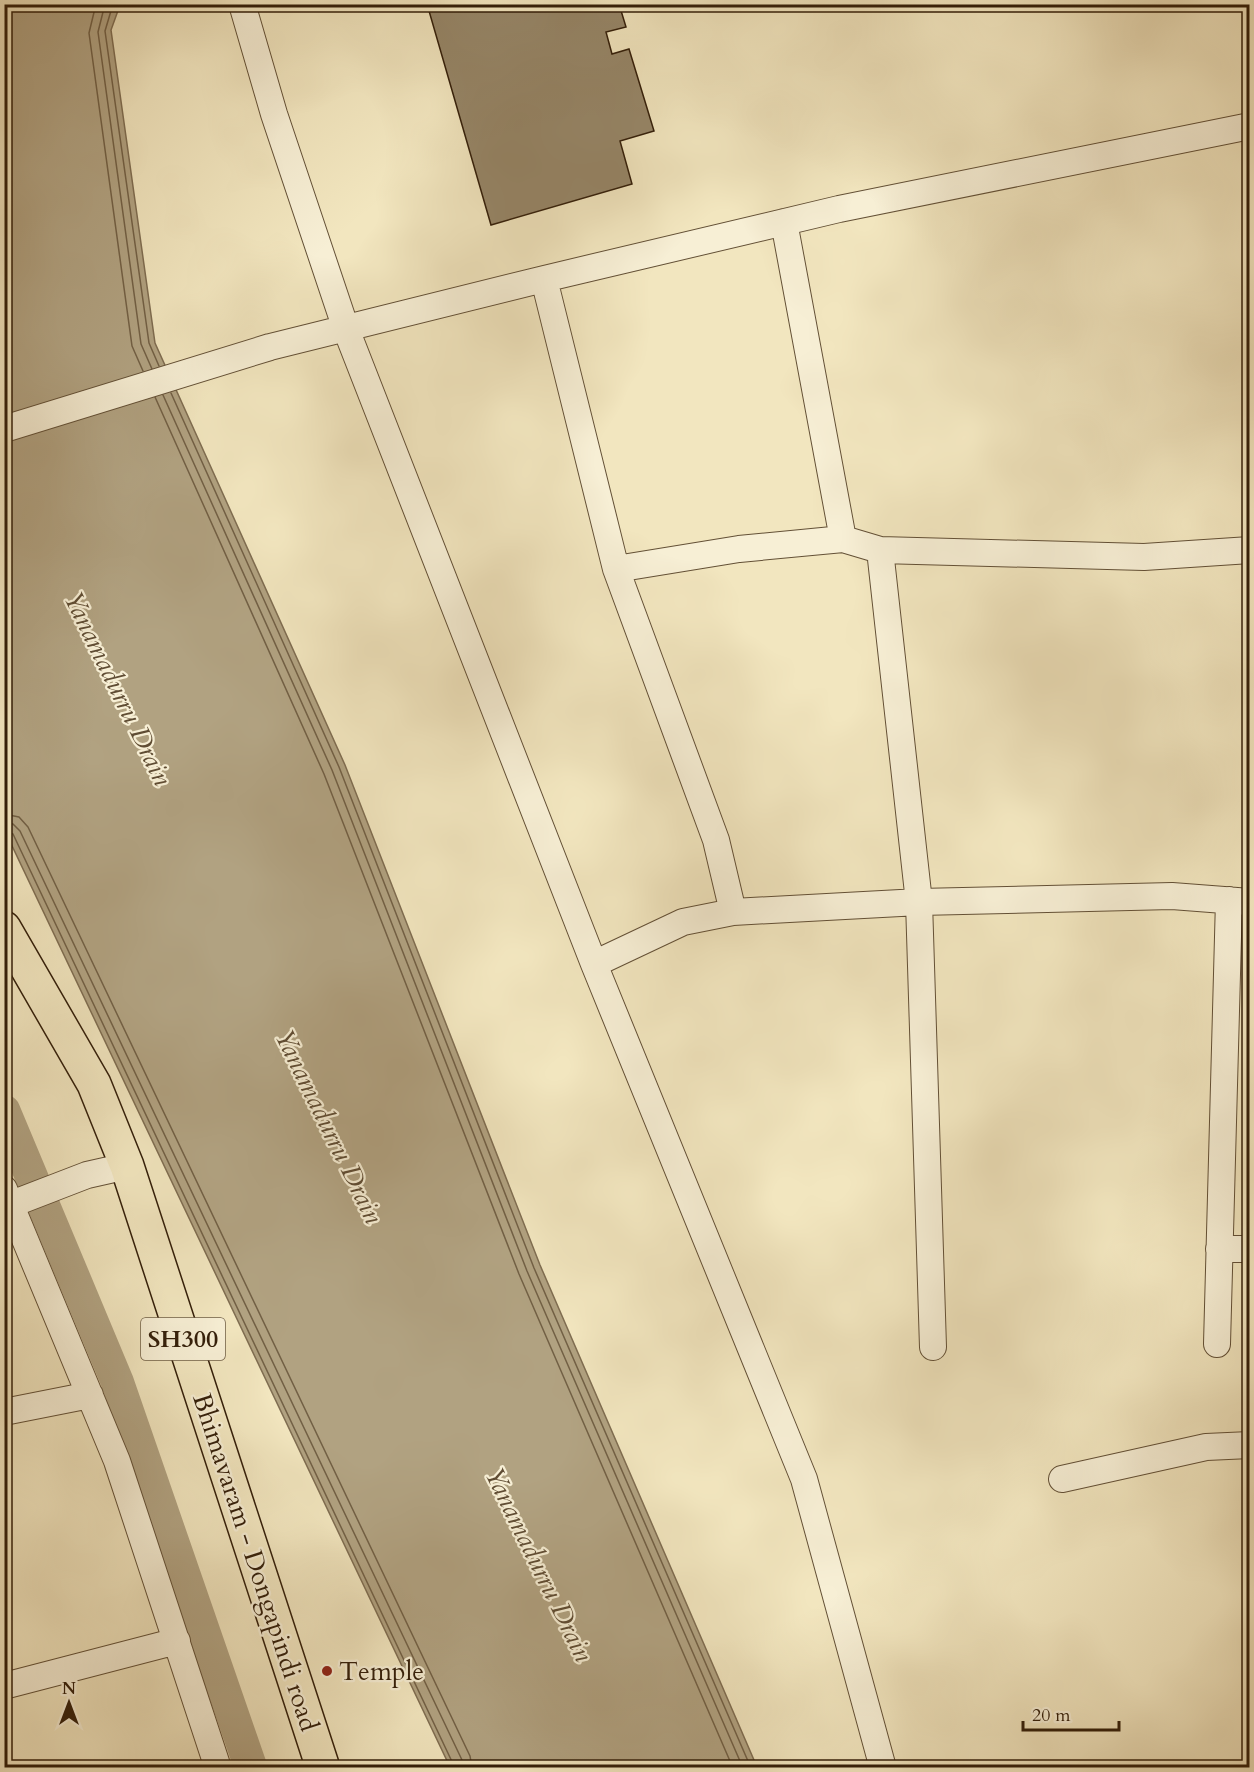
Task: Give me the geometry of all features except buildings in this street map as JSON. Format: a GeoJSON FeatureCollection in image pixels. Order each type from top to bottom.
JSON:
{"type":"FeatureCollection","features":[{"type":"Feature","properties":{"kind":"main road","name":"Bhimavaram - Dongapindi road"},"geometry":{"type":"LineString","coordinates":[[4,928],[94,1084],[127,1166],[323,1767]]}},
{"type":"Feature","properties":{"kind":"street"},"geometry":{"type":"LineString","coordinates":[[242,4],[274,114],[346,329],[594,964],[804,1479],[884,1767]]}},
{"type":"Feature","properties":{"kind":"street"},"geometry":{"type":"LineString","coordinates":[[4,429],[270,347],[544,279],[784,222],[1250,126]]}},
{"type":"Feature","properties":{"kind":"street"},"geometry":{"type":"LineString","coordinates":[[784,222],[843,539]]}},
{"type":"Feature","properties":{"kind":"street"},"geometry":{"type":"LineString","coordinates":[[544,279],[615,569],[716,840],[733,912]]}},
{"type":"Feature","properties":{"kind":"street"},"geometry":{"type":"LineString","coordinates":[[615,569],[740,549],[843,539],[880,549],[1144,557],[1250,550]]}},
{"type":"Feature","properties":{"kind":"street"},"geometry":{"type":"LineString","coordinates":[[880,549],[919,902],[933,1347]]}},
{"type":"Feature","properties":{"kind":"street"},"geometry":{"type":"LineString","coordinates":[[594,964],[683,922],[733,912],[919,902],[1172,896],[1239,901],[1219,1250],[1217,1344]]}},
{"type":"Feature","properties":{"kind":"street"},"geometry":{"type":"LineString","coordinates":[[127,1166],[87,1175],[14,1199],[117,1461],[218,1767]]}},
{"type":"Feature","properties":{"kind":"street"},"geometry":{"type":"LineString","coordinates":[[1219,1250],[1250,1249]]}},
{"type":"Feature","properties":{"kind":"street"},"geometry":{"type":"LineString","coordinates":[[4,1412],[90,1395]]}},
{"type":"Feature","properties":{"kind":"street"},"geometry":{"type":"LineString","coordinates":[[1062,1479],[1206,1447],[1250,1445]]}},
{"type":"Feature","properties":{"kind":"street"},"geometry":{"type":"LineString","coordinates":[[4,1686],[177,1641]]}},
{"type":"Feature","properties":{"kind":"water","name":"Yanamadurru Drain"},"geometry":{"type":"Polygon","coordinates":[[[5,5],[120,5],[111,30],[155,343],[345,765],[540,1265],[757,1767],[450,1767],[5,831],[5,5]]]}},
{"type":"Feature","properties":{"kind":"waterway"},"geometry":{"type":"LineString","coordinates":[[4,1111],[117,1381],[251,1768]]}},
{"type":"Feature","properties":{"kind":"place","name":"Temple"},"geometry":{"type":"Point","coordinates":[327,1671]}}]}
